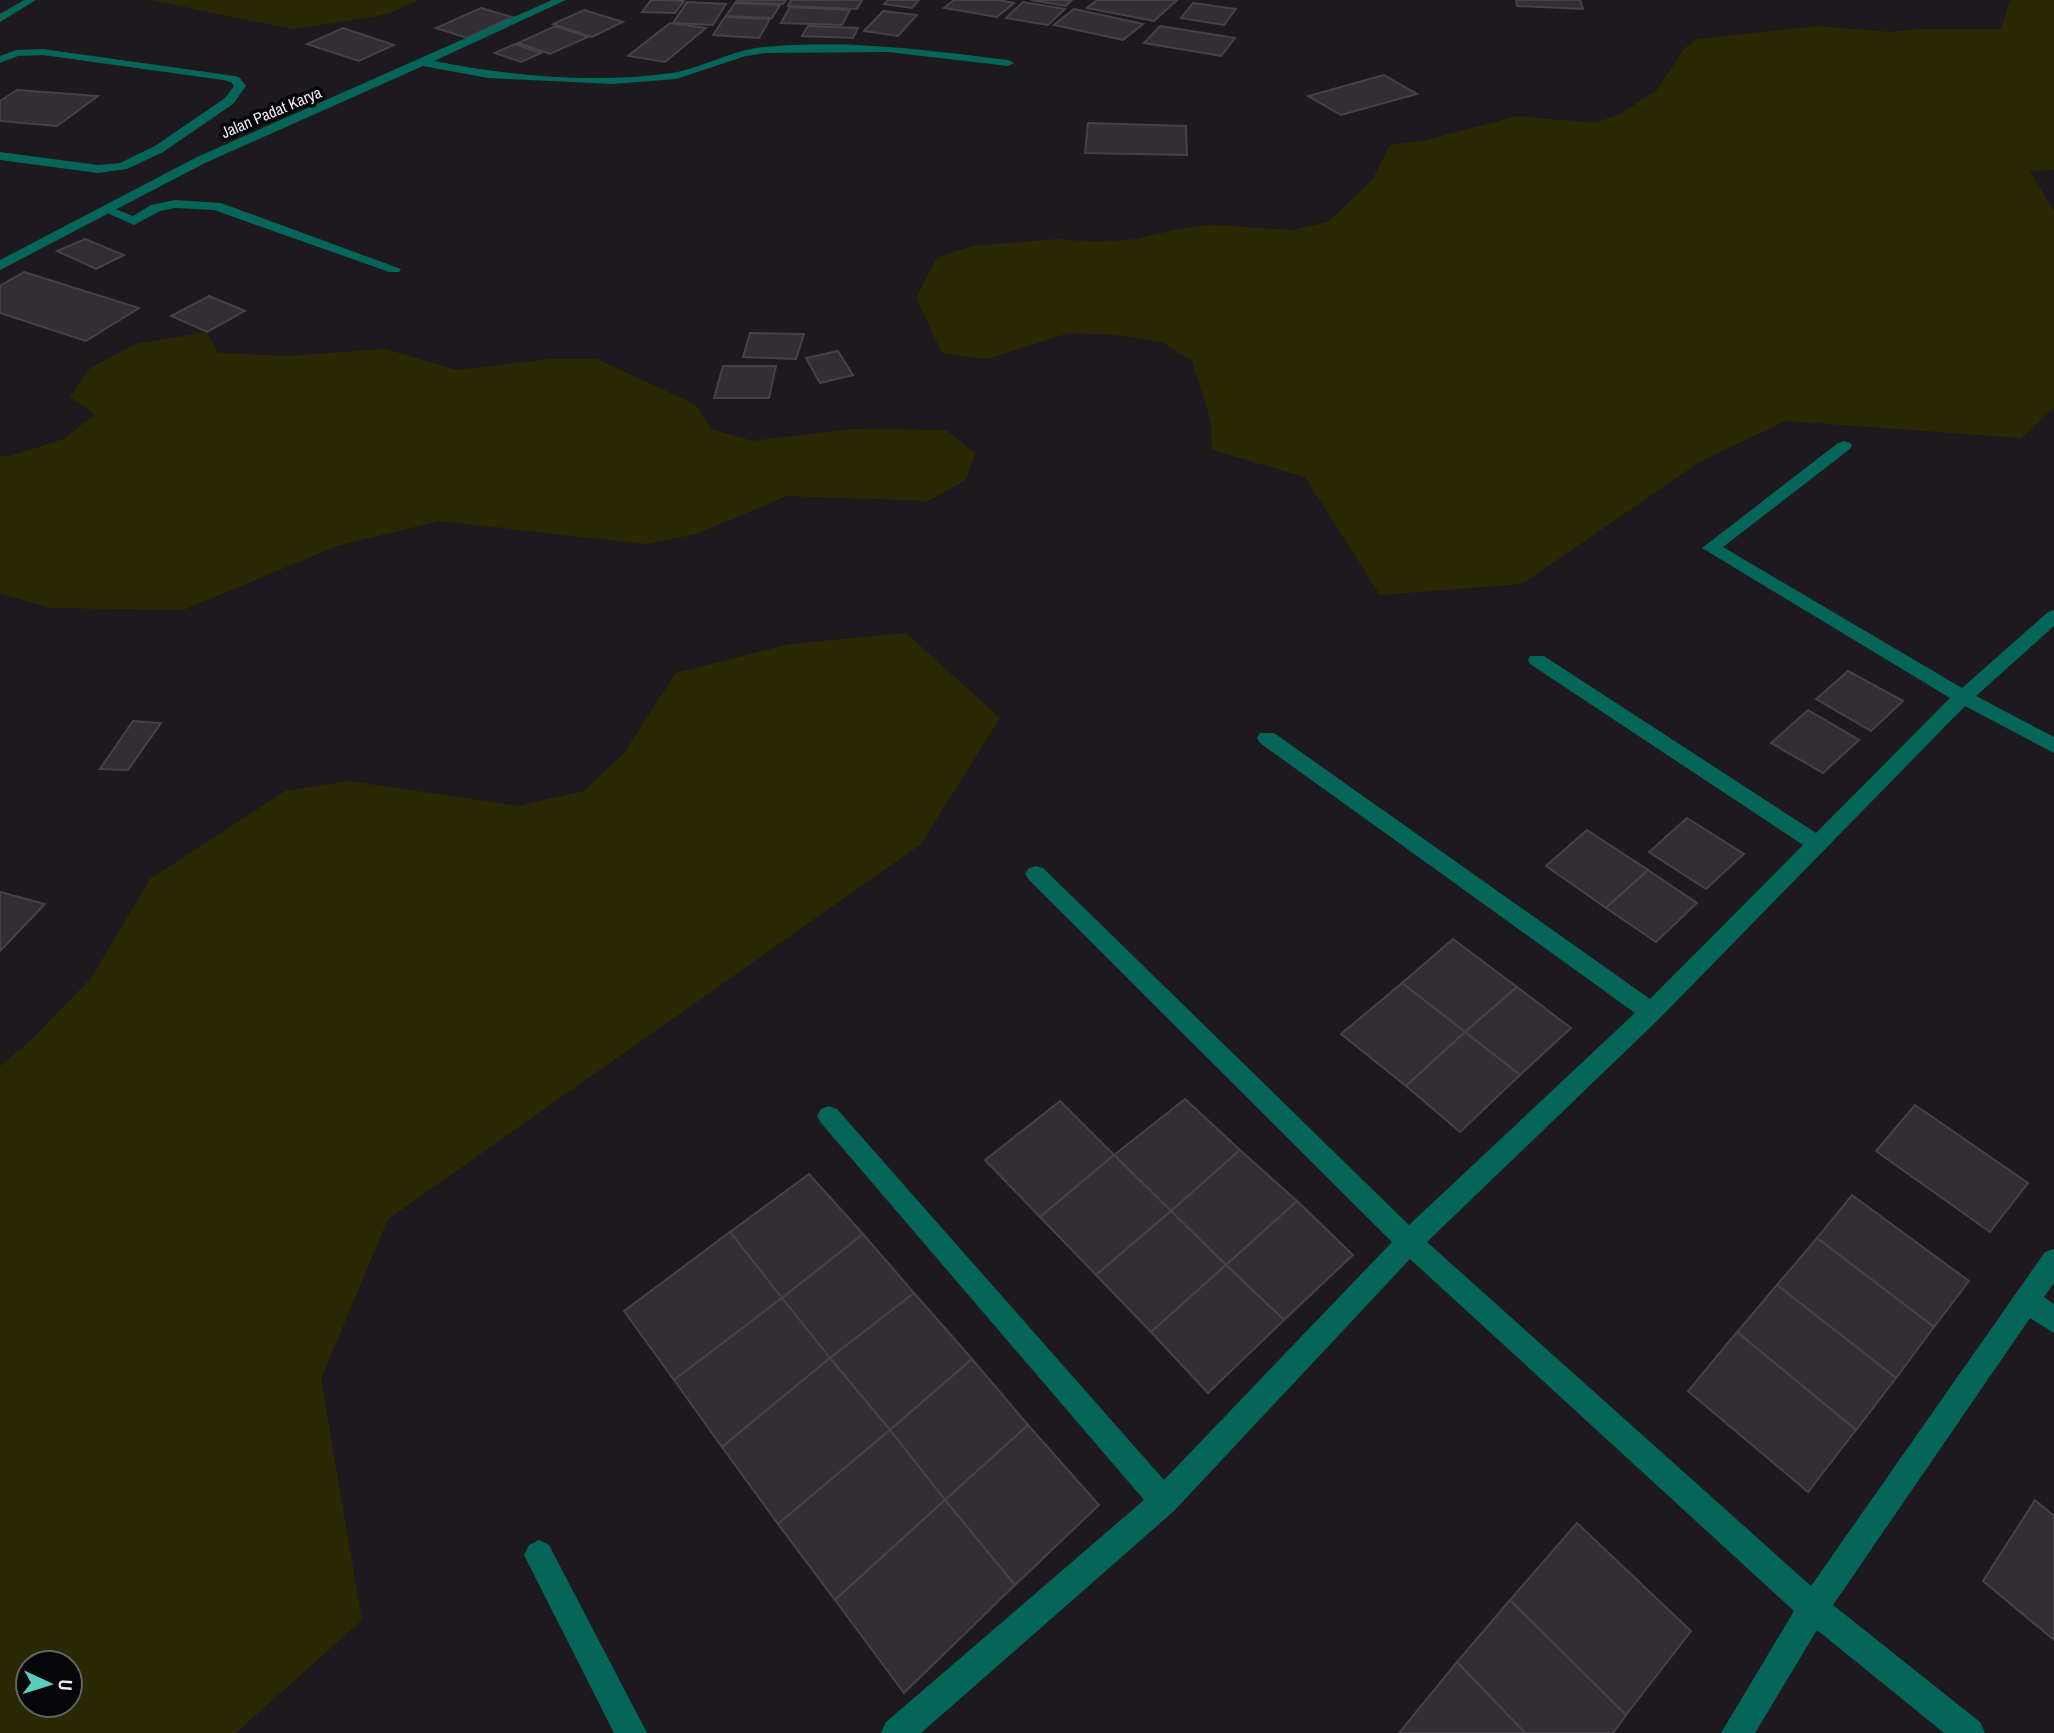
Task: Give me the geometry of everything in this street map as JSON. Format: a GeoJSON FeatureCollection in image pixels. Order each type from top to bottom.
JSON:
{"type":"FeatureCollection","features":[{"type":"Feature","properties":{"kind":"street"},"geometry":{"type":"LineString","coordinates":[[0,19],[31,0]]}},
{"type":"Feature","properties":{"kind":"street","name":"Jalan Padat Karya"},"geometry":{"type":"LineString","coordinates":[[0,266],[201,160],[561,0]]}},
{"type":"Feature","properties":{"kind":"street"},"geometry":{"type":"LineString","coordinates":[[422,62],[488,75],[613,80],[676,76],[744,53],[765,51],[888,49],[1008,63]]}},
{"type":"Feature","properties":{"kind":"street"},"geometry":{"type":"LineString","coordinates":[[0,60],[16,53],[43,52],[235,79],[240,86],[229,101],[159,149],[123,166],[98,169],[0,156]]}},
{"type":"Feature","properties":{"kind":"street"},"geometry":{"type":"LineString","coordinates":[[105,209],[134,221],[156,208],[175,204],[216,206],[394,269]]}},
{"type":"Feature","properties":{"kind":"street"},"geometry":{"type":"LineString","coordinates":[[1844,446],[1711,548],[1963,697],[2054,746]]}},
{"type":"Feature","properties":{"kind":"street"},"geometry":{"type":"LineString","coordinates":[[897,1733],[1164,1501],[1409,1242],[1651,1012],[1963,697],[2054,617]]}},
{"type":"Feature","properties":{"kind":"street"},"geometry":{"type":"LineString","coordinates":[[1537,660],[1817,844]]}},
{"type":"Feature","properties":{"kind":"street"},"geometry":{"type":"LineString","coordinates":[[1267,737],[1651,1012]]}},
{"type":"Feature","properties":{"kind":"street"},"geometry":{"type":"LineString","coordinates":[[1036,874],[1409,1242],[1813,1608],[1969,1733]]}},
{"type":"Feature","properties":{"kind":"street"},"geometry":{"type":"LineString","coordinates":[[829,1116],[1164,1501]]}},
{"type":"Feature","properties":{"kind":"street"},"geometry":{"type":"LineString","coordinates":[[1737,1733],[1813,1608],[2054,1261]]}},
{"type":"Feature","properties":{"kind":"street"},"geometry":{"type":"LineString","coordinates":[[2028,1301],[2054,1320]]}},
{"type":"Feature","properties":{"kind":"street"},"geometry":{"type":"LineString","coordinates":[[539,1555],[631,1733]]}},
{"type":"Feature","properties":{"kind":"shaded area"},"geometry":{"type":"Polygon","coordinates":[[[151,0],[419,0],[390,13],[373,17],[291,29],[151,0]]]}},
{"type":"Feature","properties":{"kind":"shaded area"},"geometry":{"type":"Polygon","coordinates":[[[2010,0],[2054,0],[2054,170],[2030,171],[2054,211],[2054,408],[2021,438],[1786,421],[1701,461],[1522,584],[1380,595],[1305,477],[1212,450],[1211,422],[1192,361],[1162,342],[1119,335],[1069,333],[987,359],[942,353],[916,298],[937,257],[973,246],[1057,239],[1096,242],[1137,239],[1173,230],[1212,225],[1293,230],[1328,222],[1372,180],[1390,145],[1423,141],[1517,116],[1595,123],[1620,114],[1657,90],[1684,49],[1697,39],[1818,26],[1890,32],[1920,29],[2001,29],[2010,0]]]}},
{"type":"Feature","properties":{"kind":"shaded area"},"geometry":{"type":"Polygon","coordinates":[[[207,332],[218,353],[289,356],[386,349],[456,370],[551,359],[597,359],[696,405],[711,429],[752,441],[851,429],[946,430],[975,453],[966,480],[928,501],[787,496],[696,534],[647,544],[439,521],[337,546],[183,610],[52,608],[0,594],[0,456],[10,456],[64,439],[95,414],[70,397],[90,368],[136,344],[207,332]]]}},
{"type":"Feature","properties":{"kind":"shaded area"},"geometry":{"type":"Polygon","coordinates":[[[906,633],[1000,718],[921,844],[388,1219],[321,1379],[362,1620],[236,1733],[0,1733],[0,1066],[31,1040],[92,977],[150,879],[285,791],[349,781],[518,806],[584,791],[624,753],[676,673],[790,644],[906,633]]]}},
{"type":"Feature","properties":{"kind":"building"},"geometry":{"type":"Polygon","coordinates":[[[651,0],[684,1],[675,13],[642,12],[651,0]]]}},
{"type":"Feature","properties":{"kind":"building"},"geometry":{"type":"Polygon","coordinates":[[[786,0],[783,4],[736,2],[786,0]]]}},
{"type":"Feature","properties":{"kind":"building"},"geometry":{"type":"Polygon","coordinates":[[[791,0],[862,0],[857,9],[788,6],[791,0]]]}},
{"type":"Feature","properties":{"kind":"building"},"geometry":{"type":"Polygon","coordinates":[[[888,0],[919,0],[912,8],[884,4],[888,0]]]}},
{"type":"Feature","properties":{"kind":"building"},"geometry":{"type":"Polygon","coordinates":[[[954,0],[999,0],[1014,3],[997,17],[944,8],[954,0]]]}},
{"type":"Feature","properties":{"kind":"building"},"geometry":{"type":"Polygon","coordinates":[[[1031,0],[1072,0],[1066,6],[1031,0]]]}},
{"type":"Feature","properties":{"kind":"building"},"geometry":{"type":"Polygon","coordinates":[[[1097,0],[1177,0],[1154,21],[1087,8],[1097,0]]]}},
{"type":"Feature","properties":{"kind":"building"},"geometry":{"type":"Polygon","coordinates":[[[1516,0],[1580,0],[1583,9],[1517,6],[1516,0]]]}},
{"type":"Feature","properties":{"kind":"building"},"geometry":{"type":"Polygon","coordinates":[[[687,2],[726,4],[713,25],[673,23],[687,2]]]}},
{"type":"Feature","properties":{"kind":"building"},"geometry":{"type":"Polygon","coordinates":[[[1023,2],[1065,9],[1048,25],[1006,18],[1023,2]]]}},
{"type":"Feature","properties":{"kind":"building"},"geometry":{"type":"Polygon","coordinates":[[[735,3],[780,5],[772,18],[726,16],[735,3]]]}},
{"type":"Feature","properties":{"kind":"building"},"geometry":{"type":"Polygon","coordinates":[[[1193,3],[1236,9],[1224,25],[1181,18],[1193,3]]]}},
{"type":"Feature","properties":{"kind":"building"},"geometry":{"type":"Polygon","coordinates":[[[790,7],[850,10],[842,25],[781,23],[790,7]]]}},
{"type":"Feature","properties":{"kind":"building"},"geometry":{"type":"Polygon","coordinates":[[[481,8],[512,17],[467,38],[436,28],[481,8]]]}},
{"type":"Feature","properties":{"kind":"building"},"geometry":{"type":"Polygon","coordinates":[[[1074,9],[1143,24],[1123,40],[1054,25],[1074,9]]]}},
{"type":"Feature","properties":{"kind":"building"},"geometry":{"type":"Polygon","coordinates":[[[584,10],[623,22],[592,37],[553,24],[584,10]]]}},
{"type":"Feature","properties":{"kind":"building"},"geometry":{"type":"Polygon","coordinates":[[[883,11],[917,15],[898,36],[864,31],[883,11]]]}},
{"type":"Feature","properties":{"kind":"building"},"geometry":{"type":"Polygon","coordinates":[[[725,17],[770,19],[759,38],[713,35],[725,17]]]}},
{"type":"Feature","properties":{"kind":"building"},"geometry":{"type":"Polygon","coordinates":[[[670,23],[706,28],[665,62],[628,56],[670,23]]]}},
{"type":"Feature","properties":{"kind":"building"},"geometry":{"type":"Polygon","coordinates":[[[555,26],[588,37],[550,54],[518,43],[555,26]]]}},
{"type":"Feature","properties":{"kind":"building"},"geometry":{"type":"Polygon","coordinates":[[[808,26],[858,28],[853,38],[802,36],[808,26]]]}},
{"type":"Feature","properties":{"kind":"building"},"geometry":{"type":"Polygon","coordinates":[[[1160,26],[1235,38],[1221,56],[1144,43],[1160,26]]]}},
{"type":"Feature","properties":{"kind":"building"},"geometry":{"type":"Polygon","coordinates":[[[343,28],[394,45],[359,61],[307,44],[343,28]]]}},
{"type":"Feature","properties":{"kind":"building"},"geometry":{"type":"Polygon","coordinates":[[[515,44],[541,53],[521,62],[495,53],[515,44]]]}},
{"type":"Feature","properties":{"kind":"building"},"geometry":{"type":"Polygon","coordinates":[[[1384,75],[1417,94],[1341,115],[1308,96],[1384,75]]]}},
{"type":"Feature","properties":{"kind":"building"},"geometry":{"type":"Polygon","coordinates":[[[17,90],[98,96],[57,126],[0,121],[0,101],[17,90]]]}},
{"type":"Feature","properties":{"kind":"building"},"geometry":{"type":"Polygon","coordinates":[[[1088,123],[1186,126],[1187,155],[1085,153],[1088,123]]]}},
{"type":"Feature","properties":{"kind":"building"},"geometry":{"type":"Polygon","coordinates":[[[85,239],[124,255],[96,269],[57,251],[85,239]]]}},
{"type":"Feature","properties":{"kind":"building"},"geometry":{"type":"Polygon","coordinates":[[[24,272],[139,308],[86,341],[0,313],[0,286],[24,272]]]}},
{"type":"Feature","properties":{"kind":"building"},"geometry":{"type":"Polygon","coordinates":[[[209,296],[245,311],[207,332],[171,316],[209,296]]]}},
{"type":"Feature","properties":{"kind":"building"},"geometry":{"type":"Polygon","coordinates":[[[750,333],[804,334],[796,359],[743,357],[750,333]]]}},
{"type":"Feature","properties":{"kind":"building"},"geometry":{"type":"Polygon","coordinates":[[[838,351],[853,375],[820,383],[806,358],[838,351]]]}},
{"type":"Feature","properties":{"kind":"building"},"geometry":{"type":"Polygon","coordinates":[[[723,366],[776,366],[769,398],[714,398],[723,366]]]}},
{"type":"Feature","properties":{"kind":"building"},"geometry":{"type":"Polygon","coordinates":[[[1848,671],[1903,701],[1871,731],[1816,699],[1848,671]]]}},
{"type":"Feature","properties":{"kind":"building"},"geometry":{"type":"Polygon","coordinates":[[[1808,710],[1859,740],[1823,773],[1771,743],[1808,710]]]}},
{"type":"Feature","properties":{"kind":"building"},"geometry":{"type":"Polygon","coordinates":[[[133,721],[161,723],[128,770],[100,769],[133,721]]]}},
{"type":"Feature","properties":{"kind":"building"},"geometry":{"type":"Polygon","coordinates":[[[1687,818],[1744,854],[1706,889],[1649,852],[1687,818]]]}},
{"type":"Feature","properties":{"kind":"building"},"geometry":{"type":"Polygon","coordinates":[[[1587,830],[1648,870],[1606,908],[1546,866],[1587,830]]]}},
{"type":"Feature","properties":{"kind":"building"},"geometry":{"type":"Polygon","coordinates":[[[1648,870],[1697,903],[1656,942],[1606,908],[1648,870]]]}},
{"type":"Feature","properties":{"kind":"building"},"geometry":{"type":"Polygon","coordinates":[[[0,892],[45,904],[0,951],[0,892]]]}},
{"type":"Feature","properties":{"kind":"building"},"geometry":{"type":"Polygon","coordinates":[[[1453,939],[1517,987],[1465,1032],[1402,983],[1453,939]]]}},
{"type":"Feature","properties":{"kind":"building"},"geometry":{"type":"Polygon","coordinates":[[[1402,983],[1465,1032],[1406,1086],[1341,1034],[1402,983]]]}},
{"type":"Feature","properties":{"kind":"building"},"geometry":{"type":"Polygon","coordinates":[[[1517,987],[1571,1028],[1520,1075],[1465,1032],[1517,987]]]}},
{"type":"Feature","properties":{"kind":"building"},"geometry":{"type":"Polygon","coordinates":[[[1465,1032],[1520,1075],[1460,1132],[1406,1086],[1465,1032]]]}},
{"type":"Feature","properties":{"kind":"building"},"geometry":{"type":"Polygon","coordinates":[[[1185,1099],[1240,1150],[1171,1211],[1114,1155],[1185,1099]]]}},
{"type":"Feature","properties":{"kind":"building"},"geometry":{"type":"Polygon","coordinates":[[[1060,1101],[1114,1155],[1040,1217],[985,1160],[1060,1101]]]}},
{"type":"Feature","properties":{"kind":"building"},"geometry":{"type":"Polygon","coordinates":[[[1915,1105],[2028,1183],[1990,1232],[1876,1151],[1915,1105]]]}},
{"type":"Feature","properties":{"kind":"building"},"geometry":{"type":"Polygon","coordinates":[[[1240,1150],[1297,1201],[1226,1265],[1171,1211],[1240,1150]]]}},
{"type":"Feature","properties":{"kind":"building"},"geometry":{"type":"Polygon","coordinates":[[[1114,1155],[1171,1211],[1096,1275],[1040,1217],[1114,1155]]]}},
{"type":"Feature","properties":{"kind":"building"},"geometry":{"type":"Polygon","coordinates":[[[809,1174],[863,1234],[782,1298],[730,1232],[809,1174]]]}},
{"type":"Feature","properties":{"kind":"building"},"geometry":{"type":"Polygon","coordinates":[[[1852,1195],[1969,1281],[1934,1327],[1817,1238],[1852,1195]]]}},
{"type":"Feature","properties":{"kind":"building"},"geometry":{"type":"Polygon","coordinates":[[[1297,1201],[1353,1255],[1284,1320],[1226,1265],[1297,1201]]]}},
{"type":"Feature","properties":{"kind":"building"},"geometry":{"type":"Polygon","coordinates":[[[1171,1211],[1226,1265],[1151,1332],[1096,1275],[1171,1211]]]}},
{"type":"Feature","properties":{"kind":"building"},"geometry":{"type":"Polygon","coordinates":[[[730,1232],[782,1298],[674,1380],[624,1311],[730,1232]]]}},
{"type":"Feature","properties":{"kind":"building"},"geometry":{"type":"Polygon","coordinates":[[[863,1234],[914,1293],[830,1358],[782,1298],[863,1234]]]}},
{"type":"Feature","properties":{"kind":"building"},"geometry":{"type":"Polygon","coordinates":[[[1817,1238],[1934,1327],[1896,1378],[1777,1285],[1817,1238]]]}},
{"type":"Feature","properties":{"kind":"building"},"geometry":{"type":"Polygon","coordinates":[[[1226,1265],[1284,1320],[1208,1393],[1151,1332],[1226,1265]]]}},
{"type":"Feature","properties":{"kind":"building"},"geometry":{"type":"Polygon","coordinates":[[[1777,1285],[1896,1378],[1856,1430],[1737,1332],[1777,1285]]]}},
{"type":"Feature","properties":{"kind":"building"},"geometry":{"type":"Polygon","coordinates":[[[914,1293],[972,1359],[890,1430],[830,1358],[914,1293]]]}},
{"type":"Feature","properties":{"kind":"building"},"geometry":{"type":"Polygon","coordinates":[[[782,1298],[830,1358],[722,1447],[674,1380],[782,1298]]]}},
{"type":"Feature","properties":{"kind":"building"},"geometry":{"type":"Polygon","coordinates":[[[1737,1332],[1856,1430],[1808,1492],[1688,1391],[1737,1332]]]}},
{"type":"Feature","properties":{"kind":"building"},"geometry":{"type":"Polygon","coordinates":[[[830,1358],[890,1430],[778,1524],[722,1447],[830,1358]]]}},
{"type":"Feature","properties":{"kind":"building"},"geometry":{"type":"Polygon","coordinates":[[[972,1359],[1028,1425],[945,1500],[890,1430],[972,1359]]]}},
{"type":"Feature","properties":{"kind":"building"},"geometry":{"type":"Polygon","coordinates":[[[1028,1425],[1099,1505],[1015,1585],[945,1500],[1028,1425]]]}},
{"type":"Feature","properties":{"kind":"building"},"geometry":{"type":"Polygon","coordinates":[[[890,1430],[945,1500],[835,1600],[778,1524],[890,1430]]]}},
{"type":"Feature","properties":{"kind":"building"},"geometry":{"type":"Polygon","coordinates":[[[945,1500],[1015,1585],[904,1693],[835,1600],[945,1500]]]}},
{"type":"Feature","properties":{"kind":"building"},"geometry":{"type":"Polygon","coordinates":[[[2035,1500],[2054,1516],[2054,1640],[1983,1581],[2035,1500]]]}},
{"type":"Feature","properties":{"kind":"building"},"geometry":{"type":"Polygon","coordinates":[[[1577,1523],[1691,1631],[1626,1715],[1510,1600],[1577,1523]]]}},
{"type":"Feature","properties":{"kind":"building"},"geometry":{"type":"Polygon","coordinates":[[[1510,1600],[1626,1715],[1613,1733],[1525,1733],[1457,1662],[1510,1600]]]}},
{"type":"Feature","properties":{"kind":"building"},"geometry":{"type":"Polygon","coordinates":[[[1457,1662],[1525,1733],[1399,1733],[1457,1662]]]}}]}
